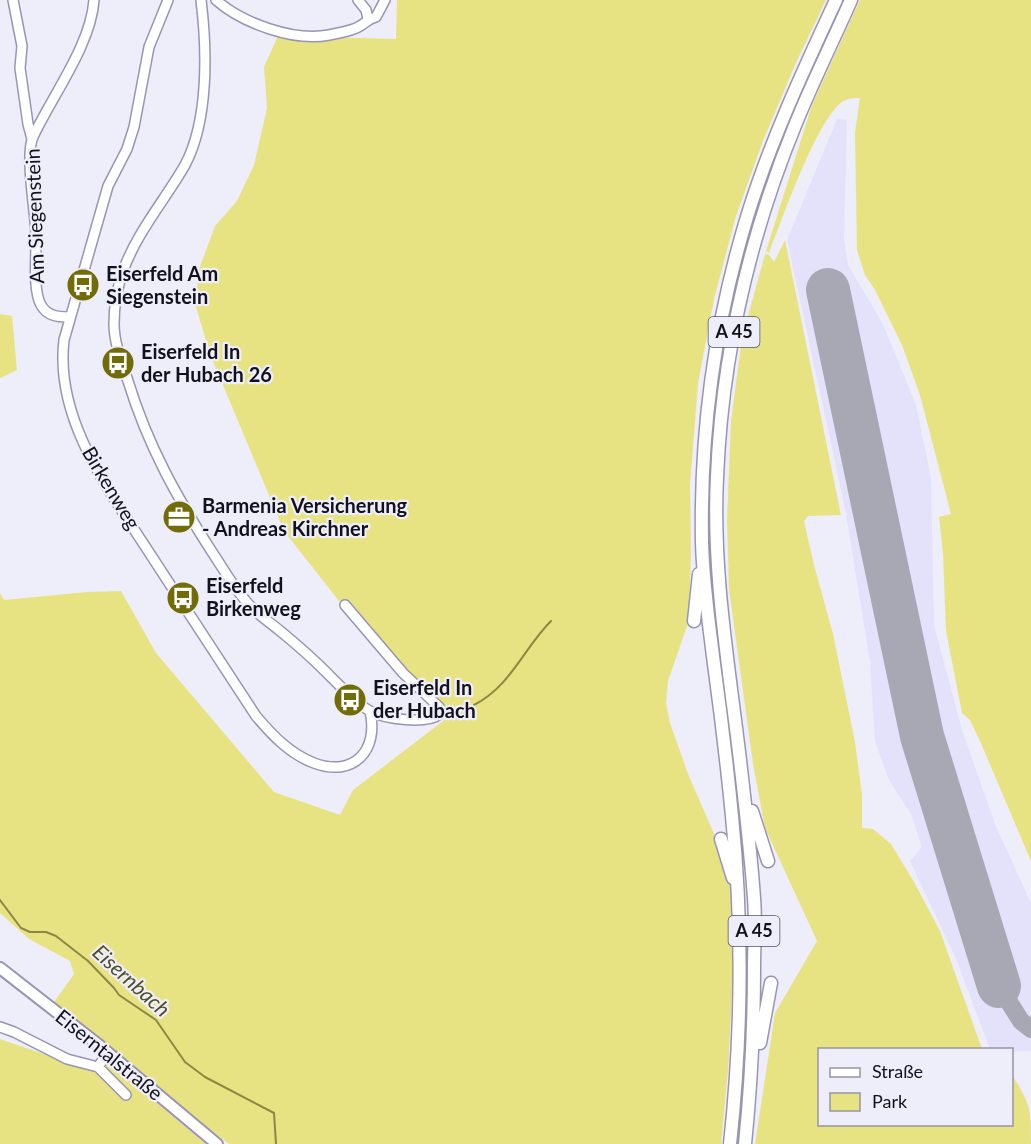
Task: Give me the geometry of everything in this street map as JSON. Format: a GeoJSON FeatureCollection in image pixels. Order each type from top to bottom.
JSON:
{"type":"FeatureCollection","features":[{"type":"Feature","properties":{"kind":"highway","name":"A 45"},"geometry":{"type":"LineString","coordinates":[[730,1144],[740,1018],[739,898],[727,770],[706,603],[702,543],[703,480],[709,392],[732,270],[747,216],[802,73],[836,0]]}},
{"type":"Feature","properties":{"kind":"highway","name":"A 45"},"geometry":{"type":"LineString","coordinates":[[745,1144],[754,1019],[754,900],[721,602],[717,542],[716,480],[723,393],[746,273],[761,220],[796,122],[851,0]]}},
{"type":"Feature","properties":{"kind":"highway"},"geometry":{"type":"LineString","coordinates":[[694,621],[702,543]]}},
{"type":"Feature","properties":{"kind":"highway"},"geometry":{"type":"LineString","coordinates":[[741,768],[750,807],[768,861]]}},
{"type":"Feature","properties":{"kind":"highway"},"geometry":{"type":"LineString","coordinates":[[721,839],[739,898]]}},
{"type":"Feature","properties":{"kind":"highway"},"geometry":{"type":"LineString","coordinates":[[750,1094],[771,984]]}},
{"type":"Feature","properties":{"kind":"main road","name":"Eiserntalstraße"},"geometry":{"type":"LineString","coordinates":[[0,968],[108,1052],[217,1144]]}},
{"type":"Feature","properties":{"kind":"street"},"geometry":{"type":"LineString","coordinates":[[13,0],[22,46],[20,68],[32,139]]}},
{"type":"Feature","properties":{"kind":"street","name":"Am Siegenstein"},"geometry":{"type":"LineString","coordinates":[[69,317],[57,317],[49,313],[42,307],[37,295],[32,139],[85,36],[94,0]]}},
{"type":"Feature","properties":{"kind":"street","name":"Birkenweg"},"geometry":{"type":"LineString","coordinates":[[168,0],[149,47],[130,138],[108,186],[69,317],[61,362],[75,421],[87,452],[113,496],[256,716],[273,737],[314,763],[338,766],[356,761],[370,746],[373,736],[370,711]]}},
{"type":"Feature","properties":{"kind":"street"},"geometry":{"type":"LineString","coordinates":[[201,0],[205,47],[202,106],[196,135],[184,165],[151,217],[124,269],[116,294],[114,325],[116,342],[139,418],[160,464],[199,531],[243,598],[370,711],[393,718],[422,720],[437,717],[441,710],[403,673],[345,605]]}},
{"type":"Feature","properties":{"kind":"street"},"geometry":{"type":"LineString","coordinates":[[216,0],[249,21],[283,33],[327,36],[360,27],[368,19],[376,17],[385,0]]}},
{"type":"Feature","properties":{"kind":"street"},"geometry":{"type":"LineString","coordinates":[[358,0],[366,10],[368,19]]}},
{"type":"Feature","properties":{"kind":"street"},"geometry":{"type":"LineString","coordinates":[[0,1027],[67,1059],[98,1067],[126,1095]]}},
{"type":"Feature","properties":{"kind":"street"},"geometry":{"type":"LineString","coordinates":[[98,1067],[108,1052]]}},
{"type":"Feature","properties":{"kind":"shaded area"},"geometry":{"type":"Polygon","coordinates":[[[837,119],[847,120],[844,239],[848,265],[883,324],[916,405],[931,478],[934,625],[962,730],[995,824],[1031,903],[1031,1051],[1013,1052],[1013,1048],[990,1048],[956,959],[910,861],[922,847],[911,814],[889,780],[875,741],[870,662],[845,508],[787,240],[837,119]]]}},
{"type":"Feature","properties":{"kind":"green space"},"geometry":{"type":"Polygon","coordinates":[[[397,0],[826,0],[763,141],[736,216],[714,299],[698,383],[690,485],[689,620],[668,681],[666,703],[670,723],[688,774],[731,873],[734,955],[728,1070],[721,1144],[229,1144],[52,1005],[74,974],[70,961],[29,939],[0,913],[0,593],[4,600],[121,591],[156,653],[274,792],[340,815],[353,790],[447,718],[361,629],[284,531],[210,354],[196,307],[198,272],[215,226],[237,201],[254,165],[267,108],[264,67],[278,36],[396,39],[397,0]]]}},
{"type":"Feature","properties":{"kind":"green space"},"geometry":{"type":"Polygon","coordinates":[[[860,0],[1031,0],[1031,861],[980,741],[970,720],[962,713],[946,631],[939,517],[951,514],[920,395],[902,345],[875,290],[865,275],[857,250],[855,132],[860,98],[851,98],[842,102],[821,129],[801,172],[769,253],[766,251],[812,105],[860,0]]]}},
{"type":"Feature","properties":{"kind":"green space"},"geometry":{"type":"Polygon","coordinates":[[[785,240],[841,515],[808,516],[804,521],[833,634],[855,742],[862,795],[862,828],[873,829],[891,844],[914,882],[940,931],[982,1048],[818,1048],[818,1126],[1013,1126],[1013,1077],[1029,1108],[1031,1144],[755,1144],[775,1013],[817,941],[765,828],[753,764],[729,589],[727,519],[731,421],[742,338],[765,254],[769,255],[774,262],[785,240]]]}},
{"type":"Feature","properties":{"kind":"green space"},"geometry":{"type":"Polygon","coordinates":[[[0,314],[12,316],[17,370],[0,378],[0,314]]]}},
{"type":"Feature","properties":{"kind":"green space"},"geometry":{"type":"Polygon","coordinates":[[[0,1039],[90,1070],[101,1056],[206,1144],[0,1144],[0,1039]]]}},
{"type":"Feature","properties":{"kind":"waterway"},"geometry":{"type":"LineString","coordinates":[[474,705],[498,688],[551,621]]}},
{"type":"Feature","properties":{"kind":"waterway","name":"Eisernbach"},"geometry":{"type":"LineString","coordinates":[[0,900],[21,928],[30,932],[46,932],[56,936],[88,961],[119,995],[156,1020],[185,1062],[205,1077],[274,1113],[276,1144]]}},
{"type":"Feature","properties":{"kind":"taxiway"},"geometry":{"type":"LineString","coordinates":[[999,986],[1021,1021],[1031,1029]]}},
{"type":"Feature","properties":{"kind":"runway"},"geometry":{"type":"LineString","coordinates":[[828,290],[922,736],[999,986]]}},
{"type":"Feature","properties":{"kind":"place","name":"Eiserfeld Am Siegenstein"},"geometry":{"type":"Point","coordinates":[83,285]}},
{"type":"Feature","properties":{"kind":"place","name":"Eiserfeld In der Hubach 26"},"geometry":{"type":"Point","coordinates":[118,363]}},
{"type":"Feature","properties":{"kind":"place","name":"Barmenia Versicherung - Andreas Kirchner"},"geometry":{"type":"Point","coordinates":[179,517]}},
{"type":"Feature","properties":{"kind":"place","name":"Eiserfeld Birkenweg"},"geometry":{"type":"Point","coordinates":[183,598]}},
{"type":"Feature","properties":{"kind":"place","name":"Eiserfeld In der Hubach"},"geometry":{"type":"Point","coordinates":[350,700]}}]}
